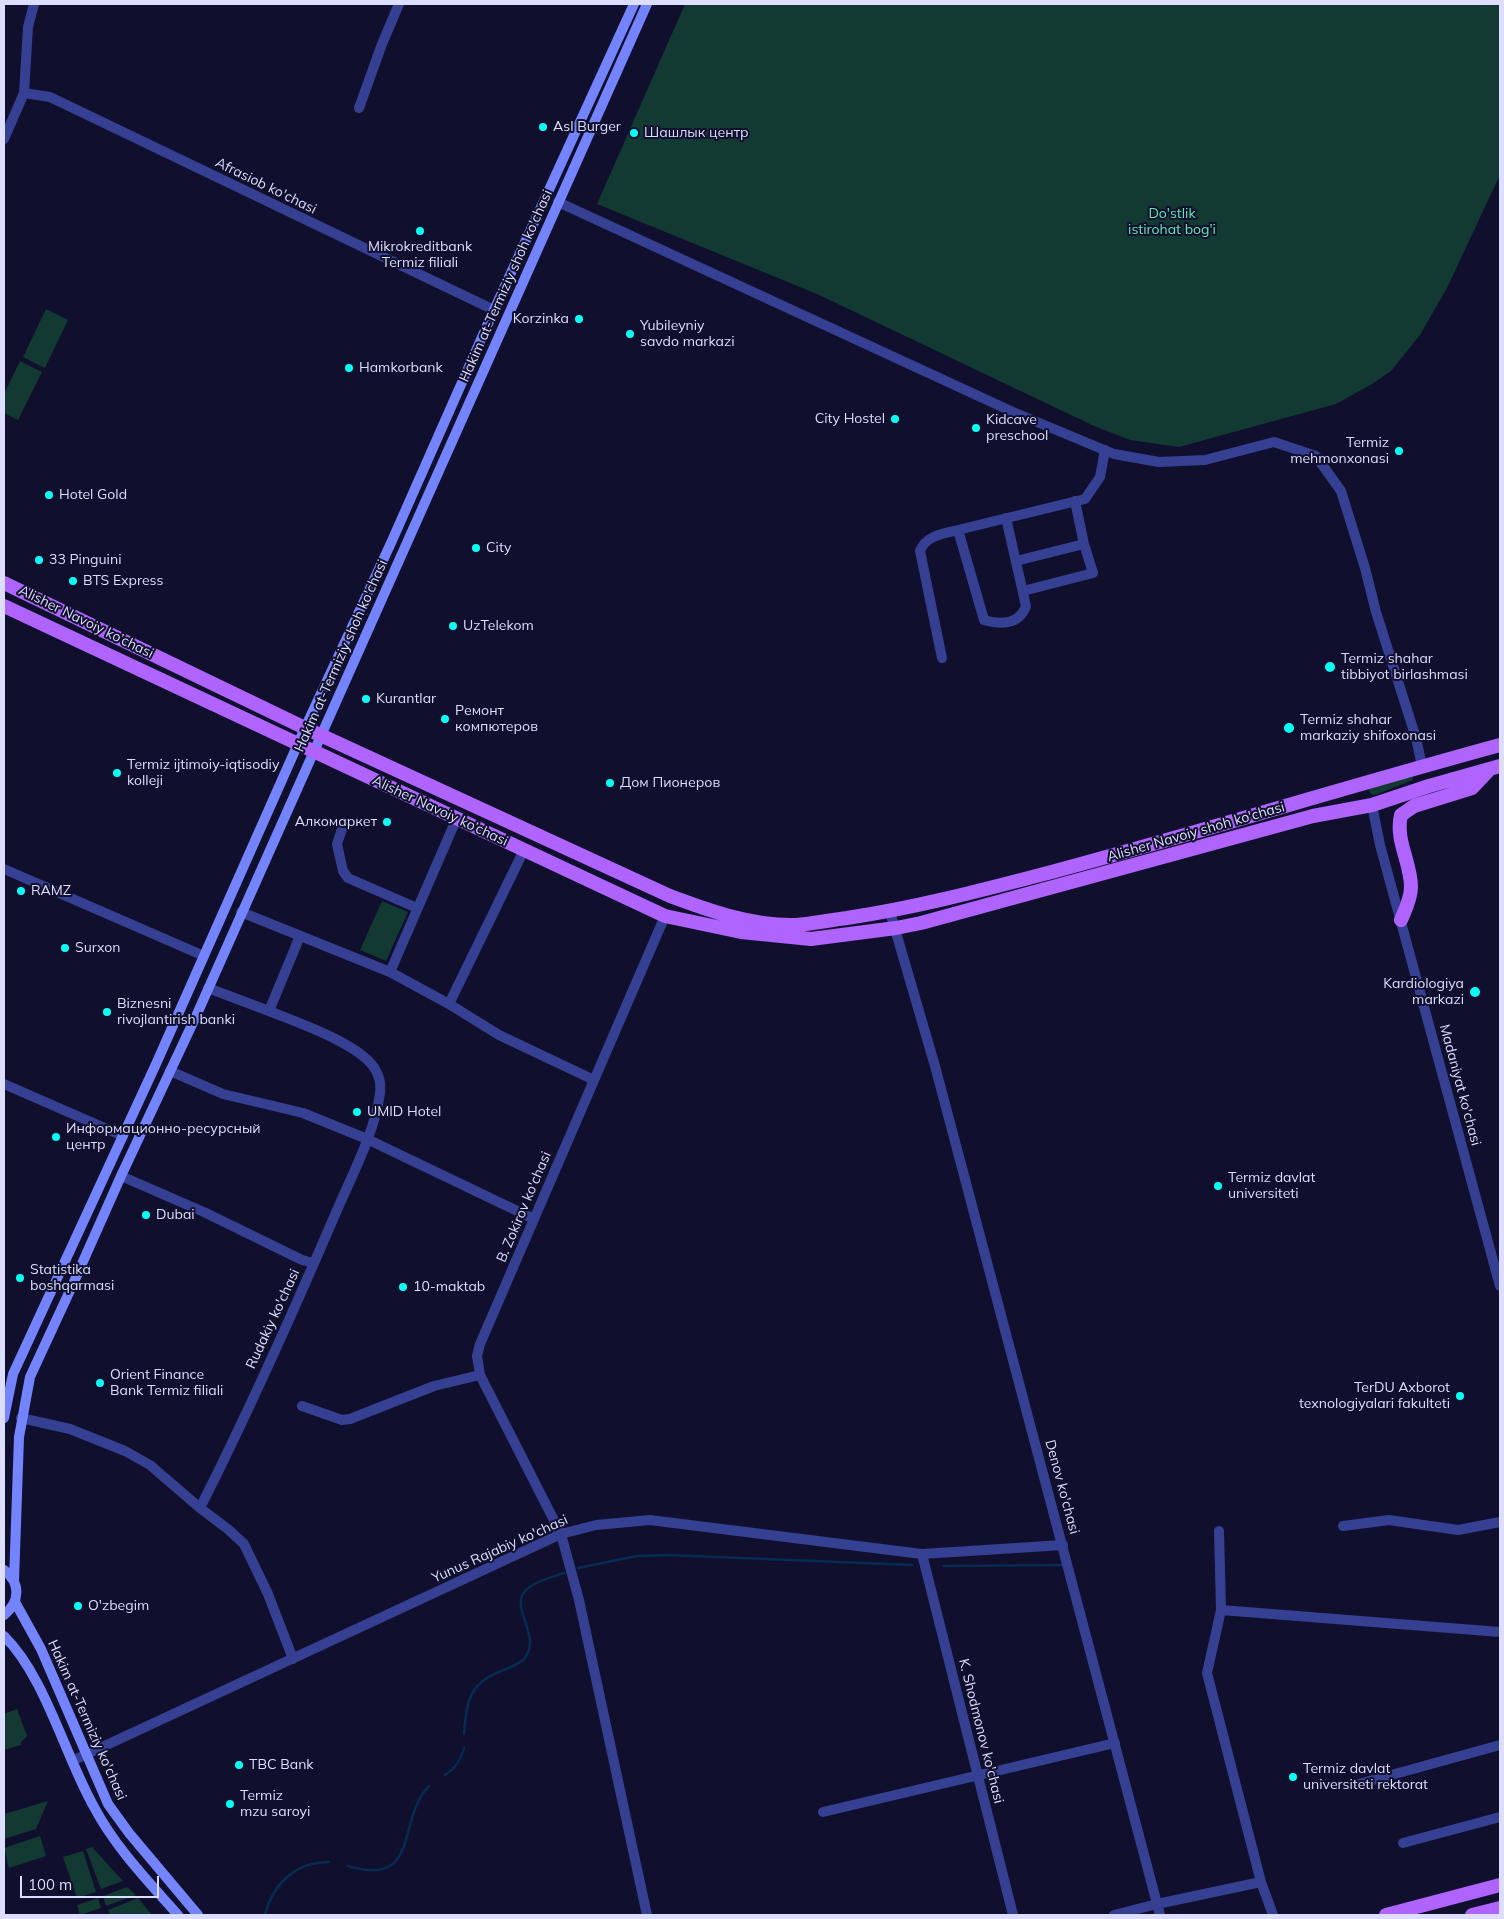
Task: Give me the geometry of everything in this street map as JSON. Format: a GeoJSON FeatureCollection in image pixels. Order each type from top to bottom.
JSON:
{"type":"FeatureCollection","features":[{"type":"Feature","properties":{"kind":"main road","name":"Hakim at-Termiziy shoh ko'chasi"},"geometry":{"type":"LineString","coordinates":[[4,1418],[13,1374],[124,1136],[305,728],[391,543],[494,310],[634,4]]}},
{"type":"Feature","properties":{"kind":"main road","name":"Hakim at-Termiziy shoh ko'chasi"},"geometry":{"type":"LineString","coordinates":[[15,1602],[16,1588],[14,1581],[19,1437],[21,1418],[30,1378],[120,1176],[208,988],[647,4]]}},
{"type":"Feature","properties":{"kind":"main road","name":"Alisher Navoiy ko’chasi"},"geometry":{"type":"LineString","coordinates":[[4,583],[305,728],[663,892],[712,912],[776,924],[797,925],[890,912]]}},
{"type":"Feature","properties":{"kind":"main road","name":"Alisher Navoiy ko’chasi"},"geometry":{"type":"LineString","coordinates":[[4,606],[314,751],[456,820],[665,916],[741,932],[811,939],[896,928]]}},
{"type":"Feature","properties":{"kind":"main road"},"geometry":{"type":"LineString","coordinates":[[60,632],[67,614]]}},
{"type":"Feature","properties":{"kind":"main road","name":"Alisher Navoiy shoh ko'chasi"},"geometry":{"type":"LineString","coordinates":[[890,912],[936,902],[1147,847],[1500,745]]}},
{"type":"Feature","properties":{"kind":"main road"},"geometry":{"type":"LineString","coordinates":[[1422,766],[1431,775],[1429,786]]}},
{"type":"Feature","properties":{"kind":"main road","name":"Alisher Navoiy shoh ko'chasi"},"geometry":{"type":"LineString","coordinates":[[896,928],[921,923],[1313,816],[1370,805],[1496,767]]}},
{"type":"Feature","properties":{"kind":"main road"},"geometry":{"type":"LineString","coordinates":[[1401,920],[1410,898],[1411,888],[1400,839],[1399,825],[1401,815],[1414,806],[1472,788],[1496,767]]}},
{"type":"Feature","properties":{"kind":"main road"},"geometry":{"type":"LineString","coordinates":[[1363,784],[1359,794],[1363,803],[1370,805]]}},
{"type":"Feature","properties":{"kind":"main road"},"geometry":{"type":"LineString","coordinates":[[4,1570],[14,1581]]}},
{"type":"Feature","properties":{"kind":"main road"},"geometry":{"type":"LineString","coordinates":[[4,1615],[11,1610],[15,1602]]}},
{"type":"Feature","properties":{"kind":"main road","name":"Hakim at-Termiziy ko'chasi"},"geometry":{"type":"LineString","coordinates":[[15,1602],[41,1649],[108,1804],[129,1833],[198,1915]]}},
{"type":"Feature","properties":{"kind":"main road","name":"Hakim at-Termiziy ko'chasi"},"geometry":{"type":"LineString","coordinates":[[4,1636],[15,1648],[39,1688],[94,1808],[120,1847],[178,1915]]}},
{"type":"Feature","properties":{"kind":"main road"},"geometry":{"type":"LineString","coordinates":[[1386,1915],[1500,1885]]}},
{"type":"Feature","properties":{"kind":"main road"},"geometry":{"type":"LineString","coordinates":[[1472,1915],[1500,1908]]}},
{"type":"Feature","properties":{"kind":"street"},"geometry":{"type":"LineString","coordinates":[[4,139],[24,93],[28,27],[34,4]]}},
{"type":"Feature","properties":{"kind":"street"},"geometry":{"type":"LineString","coordinates":[[359,108],[382,44],[399,4]]}},
{"type":"Feature","properties":{"kind":"street","name":"Afrasiob ko'chasi"},"geometry":{"type":"LineString","coordinates":[[24,93],[50,97],[494,310]]}},
{"type":"Feature","properties":{"kind":"street"},"geometry":{"type":"LineString","coordinates":[[558,202],[1013,412],[1114,454],[1159,462],[1205,460],[1274,442],[1316,456],[1341,491],[1365,568],[1376,612],[1420,751],[1422,766]]}},
{"type":"Feature","properties":{"kind":"street"},"geometry":{"type":"LineString","coordinates":[[942,658],[920,551],[922,544],[927,540],[958,530],[1085,499],[1100,477],[1105,450]]}},
{"type":"Feature","properties":{"kind":"street"},"geometry":{"type":"LineString","coordinates":[[1023,591],[1093,573],[1084,544],[1075,501]]}},
{"type":"Feature","properties":{"kind":"street"},"geometry":{"type":"LineString","coordinates":[[958,530],[984,620],[994,623],[1007,622],[1018,619],[1023,614],[1026,606],[1006,518]]}},
{"type":"Feature","properties":{"kind":"street"},"geometry":{"type":"LineString","coordinates":[[1016,560],[1084,544]]}},
{"type":"Feature","properties":{"kind":"street","name":"Madaniyat ko'chasi"},"geometry":{"type":"LineString","coordinates":[[1370,805],[1500,1286]]}},
{"type":"Feature","properties":{"kind":"street"},"geometry":{"type":"LineString","coordinates":[[390,972],[456,820]]}},
{"type":"Feature","properties":{"kind":"street"},"geometry":{"type":"LineString","coordinates":[[342,829],[337,844],[343,871],[348,878],[417,908]]}},
{"type":"Feature","properties":{"kind":"street"},"geometry":{"type":"LineString","coordinates":[[448,1004],[524,850]]}},
{"type":"Feature","properties":{"kind":"street"},"geometry":{"type":"LineString","coordinates":[[4,869],[204,956]]}},
{"type":"Feature","properties":{"kind":"street"},"geometry":{"type":"LineString","coordinates":[[241,912],[390,972],[499,1035],[594,1080]]}},
{"type":"Feature","properties":{"kind":"street","name":"Denov ko'chasi"},"geometry":{"type":"LineString","coordinates":[[890,912],[935,1066],[1064,1546],[1160,1915]]}},
{"type":"Feature","properties":{"kind":"street","name":"B. Zokirov ko'chasi"},"geometry":{"type":"LineString","coordinates":[[647,1915],[579,1600],[561,1534],[480,1375],[477,1356],[480,1344],[665,916]]}},
{"type":"Feature","properties":{"kind":"street"},"geometry":{"type":"LineString","coordinates":[[269,1011],[300,936]]}},
{"type":"Feature","properties":{"kind":"street","name":"Rudakiy ko'chasi"},"geometry":{"type":"LineString","coordinates":[[200,1508],[314,1263],[367,1139],[380,1094],[380,1082],[376,1070],[367,1058],[342,1042],[208,988]]}},
{"type":"Feature","properties":{"kind":"street"},"geometry":{"type":"LineString","coordinates":[[170,1071],[223,1094],[303,1114],[367,1139],[534,1220]]}},
{"type":"Feature","properties":{"kind":"street"},"geometry":{"type":"LineString","coordinates":[[4,1084],[124,1136]]}},
{"type":"Feature","properties":{"kind":"street"},"geometry":{"type":"LineString","coordinates":[[120,1176],[206,1213],[302,1260],[314,1263]]}},
{"type":"Feature","properties":{"kind":"street"},"geometry":{"type":"LineString","coordinates":[[302,1406],[342,1420],[350,1419],[434,1386],[480,1375]]}},
{"type":"Feature","properties":{"kind":"street"},"geometry":{"type":"LineString","coordinates":[[21,1418],[70,1429],[125,1451],[150,1465],[229,1530],[244,1544],[268,1594],[293,1659]]}},
{"type":"Feature","properties":{"kind":"street","name":"Yunus Rajabiy ko'chasi"},"geometry":{"type":"LineString","coordinates":[[72,1761],[561,1534],[596,1525],[650,1520],[922,1554],[1064,1546]]}},
{"type":"Feature","properties":{"kind":"street"},"geometry":{"type":"LineString","coordinates":[[1343,1526],[1389,1520],[1458,1530],[1500,1522]]}},
{"type":"Feature","properties":{"kind":"street"},"geometry":{"type":"LineString","coordinates":[[1218,1531],[1221,1610],[1206,1673],[1261,1882],[1273,1915]]}},
{"type":"Feature","properties":{"kind":"street","name":"K. Shodmonov ko'chasi"},"geometry":{"type":"LineString","coordinates":[[922,1554],[1013,1915]]}},
{"type":"Feature","properties":{"kind":"street"},"geometry":{"type":"LineString","coordinates":[[1221,1610],[1500,1632]]}},
{"type":"Feature","properties":{"kind":"street"},"geometry":{"type":"LineString","coordinates":[[823,1812],[1115,1743]]}},
{"type":"Feature","properties":{"kind":"street"},"geometry":{"type":"LineString","coordinates":[[1355,1785],[1500,1745]]}},
{"type":"Feature","properties":{"kind":"street"},"geometry":{"type":"LineString","coordinates":[[1403,1843],[1500,1817]]}},
{"type":"Feature","properties":{"kind":"street"},"geometry":{"type":"LineString","coordinates":[[1114,1915],[1261,1882]]}},
{"type":"Feature","properties":{"kind":"green space","name":"Do'stlik istirohat bog'i"},"geometry":{"type":"Polygon","coordinates":[[[685,4],[1500,4],[1500,175],[1447,288],[1420,335],[1391,371],[1336,404],[1179,447],[1130,440],[1094,426],[817,294],[597,204],[685,4]]]}},
{"type":"Feature","properties":{"kind":"green space"},"geometry":{"type":"Polygon","coordinates":[[[46,309],[68,320],[45,368],[23,357],[46,309]]]}},
{"type":"Feature","properties":{"kind":"green space"},"geometry":{"type":"Polygon","coordinates":[[[20,361],[42,372],[18,420],[4,413],[4,394],[20,361]]]}},
{"type":"Feature","properties":{"kind":"green space"},"geometry":{"type":"Polygon","coordinates":[[[1413,777],[1413,780],[1375,795],[1371,794],[1368,789],[1372,783],[1413,777]]]}},
{"type":"Feature","properties":{"kind":"green space"},"geometry":{"type":"Polygon","coordinates":[[[382,901],[408,912],[386,961],[360,950],[382,901]]]}},
{"type":"Feature","properties":{"kind":"green space"},"geometry":{"type":"Polygon","coordinates":[[[17,1709],[27,1736],[21,1742],[21,1745],[4,1750],[4,1714],[17,1709]]]}},
{"type":"Feature","properties":{"kind":"green space"},"geometry":{"type":"Polygon","coordinates":[[[48,1801],[36,1829],[4,1839],[4,1814],[48,1801]]]}},
{"type":"Feature","properties":{"kind":"green space"},"geometry":{"type":"Polygon","coordinates":[[[40,1836],[46,1856],[9,1868],[4,1848],[40,1836]]]}},
{"type":"Feature","properties":{"kind":"green space"},"geometry":{"type":"Polygon","coordinates":[[[92,1847],[123,1881],[101,1889],[86,1849],[92,1847]]]}},
{"type":"Feature","properties":{"kind":"green space"},"geometry":{"type":"Polygon","coordinates":[[[83,1851],[96,1892],[77,1898],[63,1857],[83,1851]]]}},
{"type":"Feature","properties":{"kind":"green space"},"geometry":{"type":"Polygon","coordinates":[[[127,1887],[136,1895],[106,1906],[103,1896],[127,1887]]]}},
{"type":"Feature","properties":{"kind":"green space"},"geometry":{"type":"Polygon","coordinates":[[[98,1898],[101,1908],[80,1915],[77,1905],[98,1898]]]}},
{"type":"Feature","properties":{"kind":"green space"},"geometry":{"type":"Polygon","coordinates":[[[138,1898],[152,1915],[110,1915],[108,1910],[138,1898]]]}},
{"type":"Feature","properties":{"kind":"waterway"},"geometry":{"type":"LineString","coordinates":[[578,1568],[637,1556],[668,1555],[912,1565]]}},
{"type":"Feature","properties":{"kind":"waterway"},"geometry":{"type":"LineString","coordinates":[[944,1566],[1062,1565]]}},
{"type":"Feature","properties":{"kind":"waterway"},"geometry":{"type":"LineString","coordinates":[[464,1734],[468,1705],[475,1689],[489,1677],[521,1662],[529,1650],[530,1640],[521,1602],[523,1593],[542,1580],[564,1573]]}},
{"type":"Feature","properties":{"kind":"waterway"},"geometry":{"type":"LineString","coordinates":[[445,1775],[458,1763],[464,1748]]}},
{"type":"Feature","properties":{"kind":"waterway"},"geometry":{"type":"LineString","coordinates":[[348,1866],[371,1870],[387,1868],[397,1859],[404,1847],[419,1800],[429,1786]]}},
{"type":"Feature","properties":{"kind":"waterway"},"geometry":{"type":"LineString","coordinates":[[265,1915],[274,1893],[288,1876],[306,1866],[329,1862]]}},
{"type":"Feature","properties":{"kind":"place","name":"Asl Burger"},"geometry":{"type":"Point","coordinates":[543,127]}},
{"type":"Feature","properties":{"kind":"place","name":"Шашлык центр"},"geometry":{"type":"Point","coordinates":[634,133]}},
{"type":"Feature","properties":{"kind":"place","name":"Mikrokreditbank Termiz filiali"},"geometry":{"type":"Point","coordinates":[420,231]}},
{"type":"Feature","properties":{"kind":"place","name":"Korzinka"},"geometry":{"type":"Point","coordinates":[579,319]}},
{"type":"Feature","properties":{"kind":"place","name":"Yubileyniy savdo markazi"},"geometry":{"type":"Point","coordinates":[630,334]}},
{"type":"Feature","properties":{"kind":"place","name":"Hamkorbank"},"geometry":{"type":"Point","coordinates":[349,368]}},
{"type":"Feature","properties":{"kind":"place","name":"City Hostel"},"geometry":{"type":"Point","coordinates":[895,419]}},
{"type":"Feature","properties":{"kind":"place","name":"Kidcave preschool"},"geometry":{"type":"Point","coordinates":[976,428]}},
{"type":"Feature","properties":{"kind":"place","name":"Termiz mehmonxonasi"},"geometry":{"type":"Point","coordinates":[1399,451]}},
{"type":"Feature","properties":{"kind":"place","name":"Hotel Gold"},"geometry":{"type":"Point","coordinates":[49,495]}},
{"type":"Feature","properties":{"kind":"place","name":"City"},"geometry":{"type":"Point","coordinates":[476,548]}},
{"type":"Feature","properties":{"kind":"place","name":"33 Pinguini"},"geometry":{"type":"Point","coordinates":[39,560]}},
{"type":"Feature","properties":{"kind":"place","name":"BTS Express"},"geometry":{"type":"Point","coordinates":[73,581]}},
{"type":"Feature","properties":{"kind":"place","name":"UzTelekom"},"geometry":{"type":"Point","coordinates":[453,626]}},
{"type":"Feature","properties":{"kind":"place","name":"Termiz shahar tibbiyot birlashmasi"},"geometry":{"type":"Point","coordinates":[1330,667]}},
{"type":"Feature","properties":{"kind":"place","name":"Kurantlar"},"geometry":{"type":"Point","coordinates":[366,699]}},
{"type":"Feature","properties":{"kind":"place","name":"Ремонт компютеров"},"geometry":{"type":"Point","coordinates":[445,719]}},
{"type":"Feature","properties":{"kind":"place","name":"Termiz shahar markaziy shifoxonasi"},"geometry":{"type":"Point","coordinates":[1289,728]}},
{"type":"Feature","properties":{"kind":"place","name":"Termiz ijtimoiy-iqtisodiy kolleji"},"geometry":{"type":"Point","coordinates":[117,773]}},
{"type":"Feature","properties":{"kind":"place","name":"Дом Пионеров"},"geometry":{"type":"Point","coordinates":[610,783]}},
{"type":"Feature","properties":{"kind":"place","name":"Алкомаркет"},"geometry":{"type":"Point","coordinates":[387,822]}},
{"type":"Feature","properties":{"kind":"place","name":"RAMZ"},"geometry":{"type":"Point","coordinates":[21,891]}},
{"type":"Feature","properties":{"kind":"place","name":"Surxon"},"geometry":{"type":"Point","coordinates":[65,948]}},
{"type":"Feature","properties":{"kind":"place","name":"Kardiologiya markazi"},"geometry":{"type":"Point","coordinates":[1475,992]}},
{"type":"Feature","properties":{"kind":"place","name":"Biznesni rivojlantirish banki"},"geometry":{"type":"Point","coordinates":[107,1012]}},
{"type":"Feature","properties":{"kind":"place","name":"UMID Hotel"},"geometry":{"type":"Point","coordinates":[357,1112]}},
{"type":"Feature","properties":{"kind":"place","name":"Информационно-ресурсный центр"},"geometry":{"type":"Point","coordinates":[56,1137]}},
{"type":"Feature","properties":{"kind":"place","name":"Termiz davlat universiteti"},"geometry":{"type":"Point","coordinates":[1218,1186]}},
{"type":"Feature","properties":{"kind":"place","name":"Dubai"},"geometry":{"type":"Point","coordinates":[146,1215]}},
{"type":"Feature","properties":{"kind":"place","name":"Statistika boshqarmasi"},"geometry":{"type":"Point","coordinates":[20,1278]}},
{"type":"Feature","properties":{"kind":"place","name":"10-maktab"},"geometry":{"type":"Point","coordinates":[403,1287]}},
{"type":"Feature","properties":{"kind":"place","name":"Orient Finance Bank Termiz filiali"},"geometry":{"type":"Point","coordinates":[100,1383]}},
{"type":"Feature","properties":{"kind":"place","name":"TerDU Axborot texnologiyalari fakulteti"},"geometry":{"type":"Point","coordinates":[1460,1396]}},
{"type":"Feature","properties":{"kind":"place","name":"O'zbegim"},"geometry":{"type":"Point","coordinates":[78,1606]}},
{"type":"Feature","properties":{"kind":"place","name":"TBC Bank"},"geometry":{"type":"Point","coordinates":[239,1765]}},
{"type":"Feature","properties":{"kind":"place","name":"Termiz davlat universiteti rektorat"},"geometry":{"type":"Point","coordinates":[1293,1777]}},
{"type":"Feature","properties":{"kind":"place","name":"Termiz mzu saroyi"},"geometry":{"type":"Point","coordinates":[230,1804]}}]}
